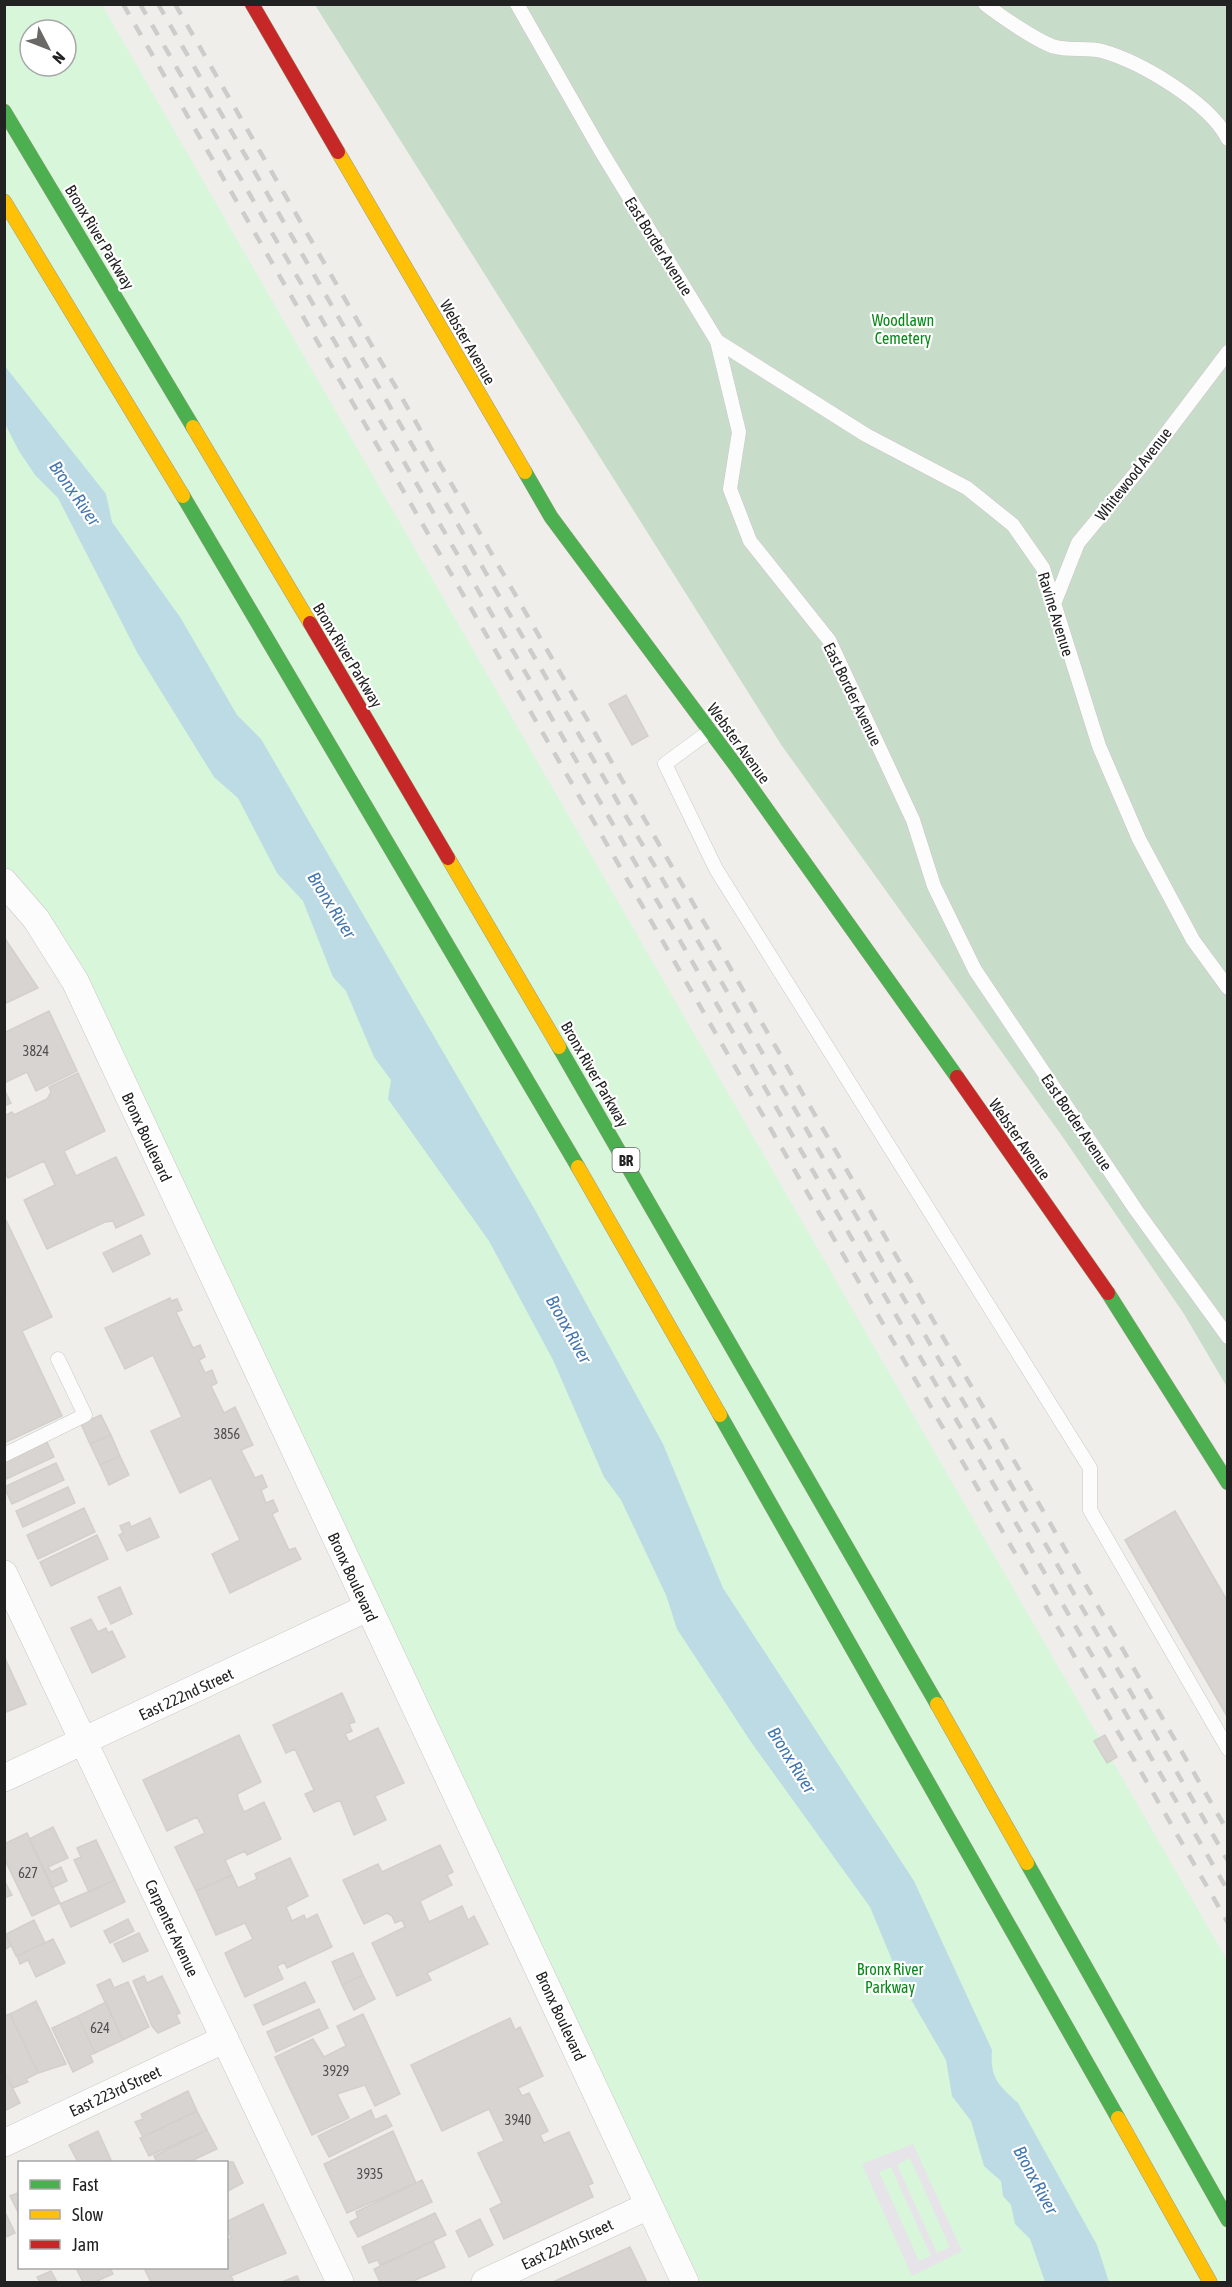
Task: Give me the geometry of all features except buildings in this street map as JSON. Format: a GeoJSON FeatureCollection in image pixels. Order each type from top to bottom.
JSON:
{"type":"FeatureCollection","features":[{"type":"Feature","properties":{"kind":"main road","name":"Webster Avenue"},"geometry":{"type":"LineString","coordinates":[[252,4],[551,517],[710,731],[1117,1304],[1227,1483]]}},
{"type":"Feature","properties":{"kind":"main road","name":"Bronx River Parkway"},"geometry":{"type":"LineString","coordinates":[[4,111],[320,638],[642,1188],[1028,1864],[1227,2220]]}},
{"type":"Feature","properties":{"kind":"main road"},"geometry":{"type":"LineString","coordinates":[[4,201],[240,594],[618,1237],[912,1751],[1210,2283]]}},
{"type":"Feature","properties":{"kind":"street","name":"Bronx Boulevard"},"geometry":{"type":"LineString","coordinates":[[4,882],[36,919],[75,981],[685,2283]]}},
{"type":"Feature","properties":{"kind":"street","name":"Carpenter Avenue"},"geometry":{"type":"LineString","coordinates":[[4,1574],[340,2283]]}},
{"type":"Feature","properties":{"kind":"street","name":"East 222nd Street"},"geometry":{"type":"LineString","coordinates":[[4,1778],[367,1608]]}},
{"type":"Feature","properties":{"kind":"street","name":"East 223rd Street"},"geometry":{"type":"LineString","coordinates":[[4,2143],[225,2039]]}},
{"type":"Feature","properties":{"kind":"street","name":"East 224th Street"},"geometry":{"type":"LineString","coordinates":[[485,2282],[648,2206]]}},
{"type":"Feature","properties":{"kind":"lane","name":"East Border Avenue"},"geometry":{"type":"LineString","coordinates":[[517,4],[601,151],[717,341],[739,432],[729,489],[750,541],[829,640],[913,820],[934,886],[975,970],[1136,1210],[1227,1337]]}},
{"type":"Feature","properties":{"kind":"lane"},"geometry":{"type":"LineString","coordinates":[[985,4],[1054,47],[1101,51],[1156,73],[1190,98],[1224,131],[1227,139]]}},
{"type":"Feature","properties":{"kind":"lane","name":"Ravine Avenue"},"geometry":{"type":"LineString","coordinates":[[717,341],[866,435],[967,488],[1013,525],[1043,568],[1099,746],[1139,839],[1193,940],[1227,988]]}},
{"type":"Feature","properties":{"kind":"lane","name":"Whitewood Avenue"},"geometry":{"type":"LineString","coordinates":[[1054,604],[1078,543],[1140,468],[1227,352]]}},
{"type":"Feature","properties":{"kind":"lane"},"geometry":{"type":"LineString","coordinates":[[710,731],[665,764],[716,869],[1090,1468],[1090,1510],[1227,1749]]}},
{"type":"Feature","properties":{"kind":"lane"},"geometry":{"type":"LineString","coordinates":[[4,1455],[85,1415],[58,1359]]}},
{"type":"Feature","properties":{"kind":"green space","name":"Bronx River Parkway"},"geometry":{"type":"Polygon","coordinates":[[[4,5],[102,5],[1227,1960],[1227,2282],[701,2282],[541,1951],[92,985],[38,900],[5,866],[4,5]]]}},
{"type":"Feature","properties":{"kind":"green space","name":"Woodlawn Cemetery"},"geometry":{"type":"Polygon","coordinates":[[[315,5],[1227,5],[1227,1387],[1184,1314],[1062,1136],[782,746],[315,5]]]}},
{"type":"Feature","properties":{"kind":"shaded area"},"geometry":{"type":"Polygon","coordinates":[[[913,2144],[962,2251],[912,2276],[862,2164],[913,2144]],[[910,2158],[897,2165],[937,2253],[950,2247],[910,2158]],[[891,2167],[879,2172],[919,2261],[931,2256],[891,2167]]]}},
{"type":"Feature","properties":{"kind":"water","name":"Bronx River"},"geometry":{"type":"Polygon","coordinates":[[[4,365],[106,494],[112,522],[180,617],[237,715],[261,739],[535,1210],[663,1444],[723,1588],[914,1881],[992,2050],[994,2075],[1005,2091],[1018,2103],[1097,2245],[1109,2282],[1045,2282],[1030,2239],[1015,2224],[1011,2205],[1003,2196],[1001,2181],[984,2166],[971,2121],[952,2096],[946,2060],[902,1984],[870,1907],[751,1742],[677,1629],[666,1595],[621,1500],[604,1477],[553,1360],[489,1241],[388,1099],[391,1080],[374,1057],[346,991],[333,977],[303,901],[277,873],[238,798],[214,777],[138,654],[58,498],[35,475],[19,451],[5,424],[4,365]]]}},
{"type":"Feature","properties":{"kind":"railway"},"geometry":{"type":"LineString","coordinates":[[123,4],[1228,1923]]}},
{"type":"Feature","properties":{"kind":"railway"},"geometry":{"type":"LineString","coordinates":[[140,4],[1228,1891]]}},
{"type":"Feature","properties":{"kind":"railway"},"geometry":{"type":"LineString","coordinates":[[158,4],[1228,1861]]}},
{"type":"Feature","properties":{"kind":"railway"},"geometry":{"type":"LineString","coordinates":[[175,4],[1228,1832]]}},
{"type":"Feature","properties":{"kind":"traffic: fast"},"geometry":{"type":"LineString","coordinates":[[4,111],[193,427]]}},
{"type":"Feature","properties":{"kind":"traffic: fast"},"geometry":{"type":"LineString","coordinates":[[525,472],[551,517],[736,766],[957,1077]]}},
{"type":"Feature","properties":{"kind":"traffic: fast"},"geometry":{"type":"LineString","coordinates":[[183,496],[578,1167]]}},
{"type":"Feature","properties":{"kind":"traffic: fast"},"geometry":{"type":"LineString","coordinates":[[559,1047],[937,1704]]}},
{"type":"Feature","properties":{"kind":"traffic: fast"},"geometry":{"type":"LineString","coordinates":[[1108,1293],[1228,1483]]}},
{"type":"Feature","properties":{"kind":"traffic: fast"},"geometry":{"type":"LineString","coordinates":[[720,1415],[1118,2118]]}},
{"type":"Feature","properties":{"kind":"traffic: fast"},"geometry":{"type":"LineString","coordinates":[[1027,1863],[1228,2220]]}},
{"type":"Feature","properties":{"kind":"traffic: slow"},"geometry":{"type":"LineString","coordinates":[[338,152],[525,472]]}},
{"type":"Feature","properties":{"kind":"traffic: slow"},"geometry":{"type":"LineString","coordinates":[[4,201],[183,496]]}},
{"type":"Feature","properties":{"kind":"traffic: slow"},"geometry":{"type":"LineString","coordinates":[[193,427],[310,623]]}},
{"type":"Feature","properties":{"kind":"traffic: slow"},"geometry":{"type":"LineString","coordinates":[[448,858],[559,1047]]}},
{"type":"Feature","properties":{"kind":"traffic: slow"},"geometry":{"type":"LineString","coordinates":[[578,1167],[720,1415]]}},
{"type":"Feature","properties":{"kind":"traffic: slow"},"geometry":{"type":"LineString","coordinates":[[937,1704],[1027,1863]]}},
{"type":"Feature","properties":{"kind":"traffic: slow"},"geometry":{"type":"LineString","coordinates":[[1118,2118],[1210,2282]]}},
{"type":"Feature","properties":{"kind":"traffic: jam"},"geometry":{"type":"LineString","coordinates":[[252,4],[338,152]]}},
{"type":"Feature","properties":{"kind":"traffic: jam"},"geometry":{"type":"LineString","coordinates":[[310,623],[448,858]]}},
{"type":"Feature","properties":{"kind":"traffic: jam"},"geometry":{"type":"LineString","coordinates":[[957,1077],[1108,1293]]}}]}
